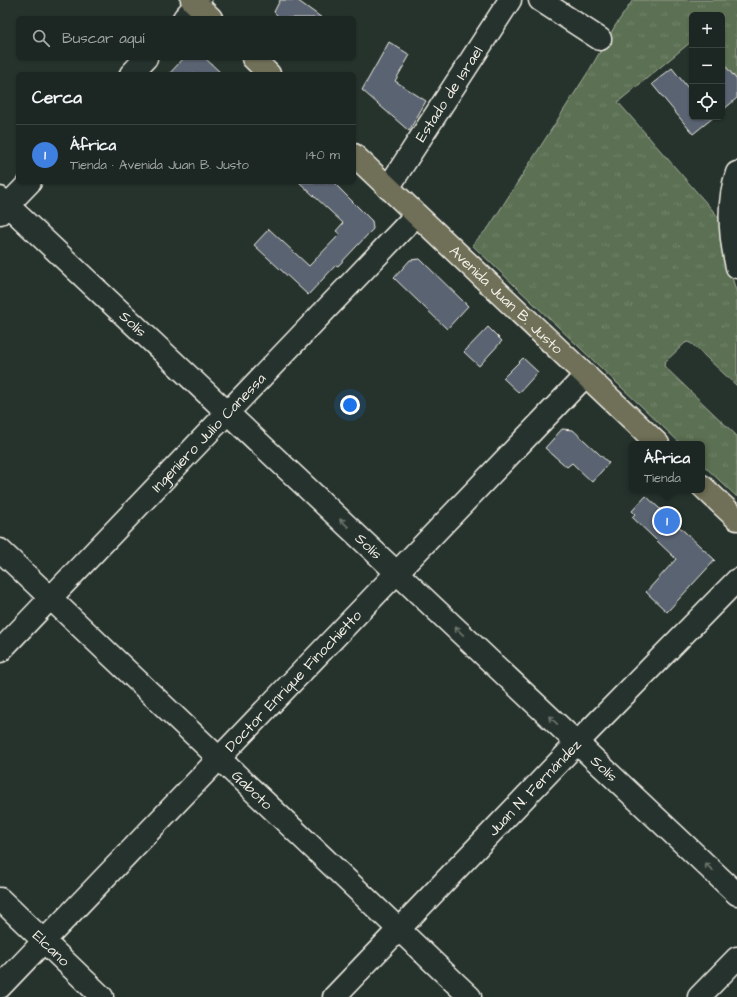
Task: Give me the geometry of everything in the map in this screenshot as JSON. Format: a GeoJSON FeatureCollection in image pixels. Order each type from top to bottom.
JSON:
{"type":"FeatureCollection","features":[{"type":"Feature","properties":{"kind":"main road"},"geometry":{"type":"LineString","coordinates":[[255,60],[267,72]]}},
{"type":"Feature","properties":{"kind":"main road","name":"Avenida Juan B. Justo"},"geometry":{"type":"LineString","coordinates":[[356,157],[655,441]]}},
{"type":"Feature","properties":{"kind":"main road"},"geometry":{"type":"LineString","coordinates":[[705,489],[737,519]]}},
{"type":"Feature","properties":{"kind":"street","name":"Estado de Israel"},"geometry":{"type":"LineString","coordinates":[[388,188],[510,0]]}},
{"type":"Feature","properties":{"kind":"street"},"geometry":{"type":"LineString","coordinates":[[540,0],[600,38]]}},
{"type":"Feature","properties":{"kind":"street"},"geometry":{"type":"LineString","coordinates":[[133,72],[144,60]]}},
{"type":"Feature","properties":{"kind":"street"},"geometry":{"type":"LineString","coordinates":[[737,173],[733,184],[730,208],[733,249],[737,267]]}},
{"type":"Feature","properties":{"kind":"street"},"geometry":{"type":"LineString","coordinates":[[3,206],[28,184]]}},
{"type":"Feature","properties":{"kind":"street","name":"Solís"},"geometry":{"type":"LineString","coordinates":[[3,206],[227,413],[737,894]]}},
{"type":"Feature","properties":{"kind":"street","name":"Ingeniero Julio Canessa"},"geometry":{"type":"LineString","coordinates":[[0,651],[416,214]]}},
{"type":"Feature","properties":{"kind":"street","name":"Doctor Enrique Finochietto"},"geometry":{"type":"LineString","coordinates":[[0,987],[586,375]]}},
{"type":"Feature","properties":{"kind":"street","name":"Gaboto"},"geometry":{"type":"LineString","coordinates":[[0,550],[470,997]]}},
{"type":"Feature","properties":{"kind":"street","name":"Juan N. Fernández"},"geometry":{"type":"LineString","coordinates":[[334,997],[577,743],[737,580]]}},
{"type":"Feature","properties":{"kind":"street","name":"Elcano"},"geometry":{"type":"LineString","coordinates":[[0,899],[102,997]]}},
{"type":"Feature","properties":{"kind":"street"},"geometry":{"type":"LineString","coordinates":[[699,997],[737,958]]}},
{"type":"Feature","properties":{"kind":"green space"},"geometry":{"type":"Polygon","coordinates":[[[633,0],[737,0],[737,80],[725,66],[725,12],[689,12],[689,43],[618,102],[722,221],[728,264],[737,294],[737,386],[688,342],[685,343],[665,362],[664,366],[737,436],[737,497],[705,467],[705,441],[678,441],[472,245],[489,227],[590,69],[615,26],[633,0]]]}},
{"type":"Feature","properties":{"kind":"building"},"geometry":{"type":"Polygon","coordinates":[[[280,0],[297,0],[319,16],[278,16],[274,12],[280,0]]]}},
{"type":"Feature","properties":{"kind":"building"},"geometry":{"type":"Polygon","coordinates":[[[389,42],[410,55],[395,81],[426,101],[409,131],[362,90],[389,42]]]}},
{"type":"Feature","properties":{"kind":"building"},"geometry":{"type":"Polygon","coordinates":[[[182,60],[207,60],[220,72],[171,72],[182,60]]]}},
{"type":"Feature","properties":{"kind":"building"},"geometry":{"type":"Polygon","coordinates":[[[725,66],[737,80],[737,98],[725,108],[725,66]]]}},
{"type":"Feature","properties":{"kind":"building"},"geometry":{"type":"Polygon","coordinates":[[[672,68],[689,89],[689,120],[710,120],[693,134],[652,84],[672,68]]]}},
{"type":"Feature","properties":{"kind":"building"},"geometry":{"type":"Polygon","coordinates":[[[301,184],[335,184],[372,221],[373,229],[308,295],[254,245],[269,229],[309,266],[340,234],[336,231],[343,223],[301,184]]]}},
{"type":"Feature","properties":{"kind":"building"},"geometry":{"type":"Polygon","coordinates":[[[420,259],[468,306],[447,329],[394,278],[410,260],[420,259]]]}},
{"type":"Feature","properties":{"kind":"building"},"geometry":{"type":"Polygon","coordinates":[[[488,327],[502,341],[479,366],[464,352],[488,327]]]}},
{"type":"Feature","properties":{"kind":"building"},"geometry":{"type":"Polygon","coordinates":[[[523,358],[538,372],[519,393],[503,378],[523,358]]]}},
{"type":"Feature","properties":{"kind":"building"},"geometry":{"type":"Polygon","coordinates":[[[562,429],[573,430],[609,463],[592,482],[572,463],[567,467],[545,448],[562,429]]]}},
{"type":"Feature","properties":{"kind":"building"},"geometry":{"type":"Polygon","coordinates":[[[646,496],[715,560],[667,612],[646,592],[676,559],[632,517],[635,514],[632,511],[646,496]]]}},
{"type":"Feature","properties":{"kind":"place","name":"África"},"geometry":{"type":"Point","coordinates":[667,521]}}]}
